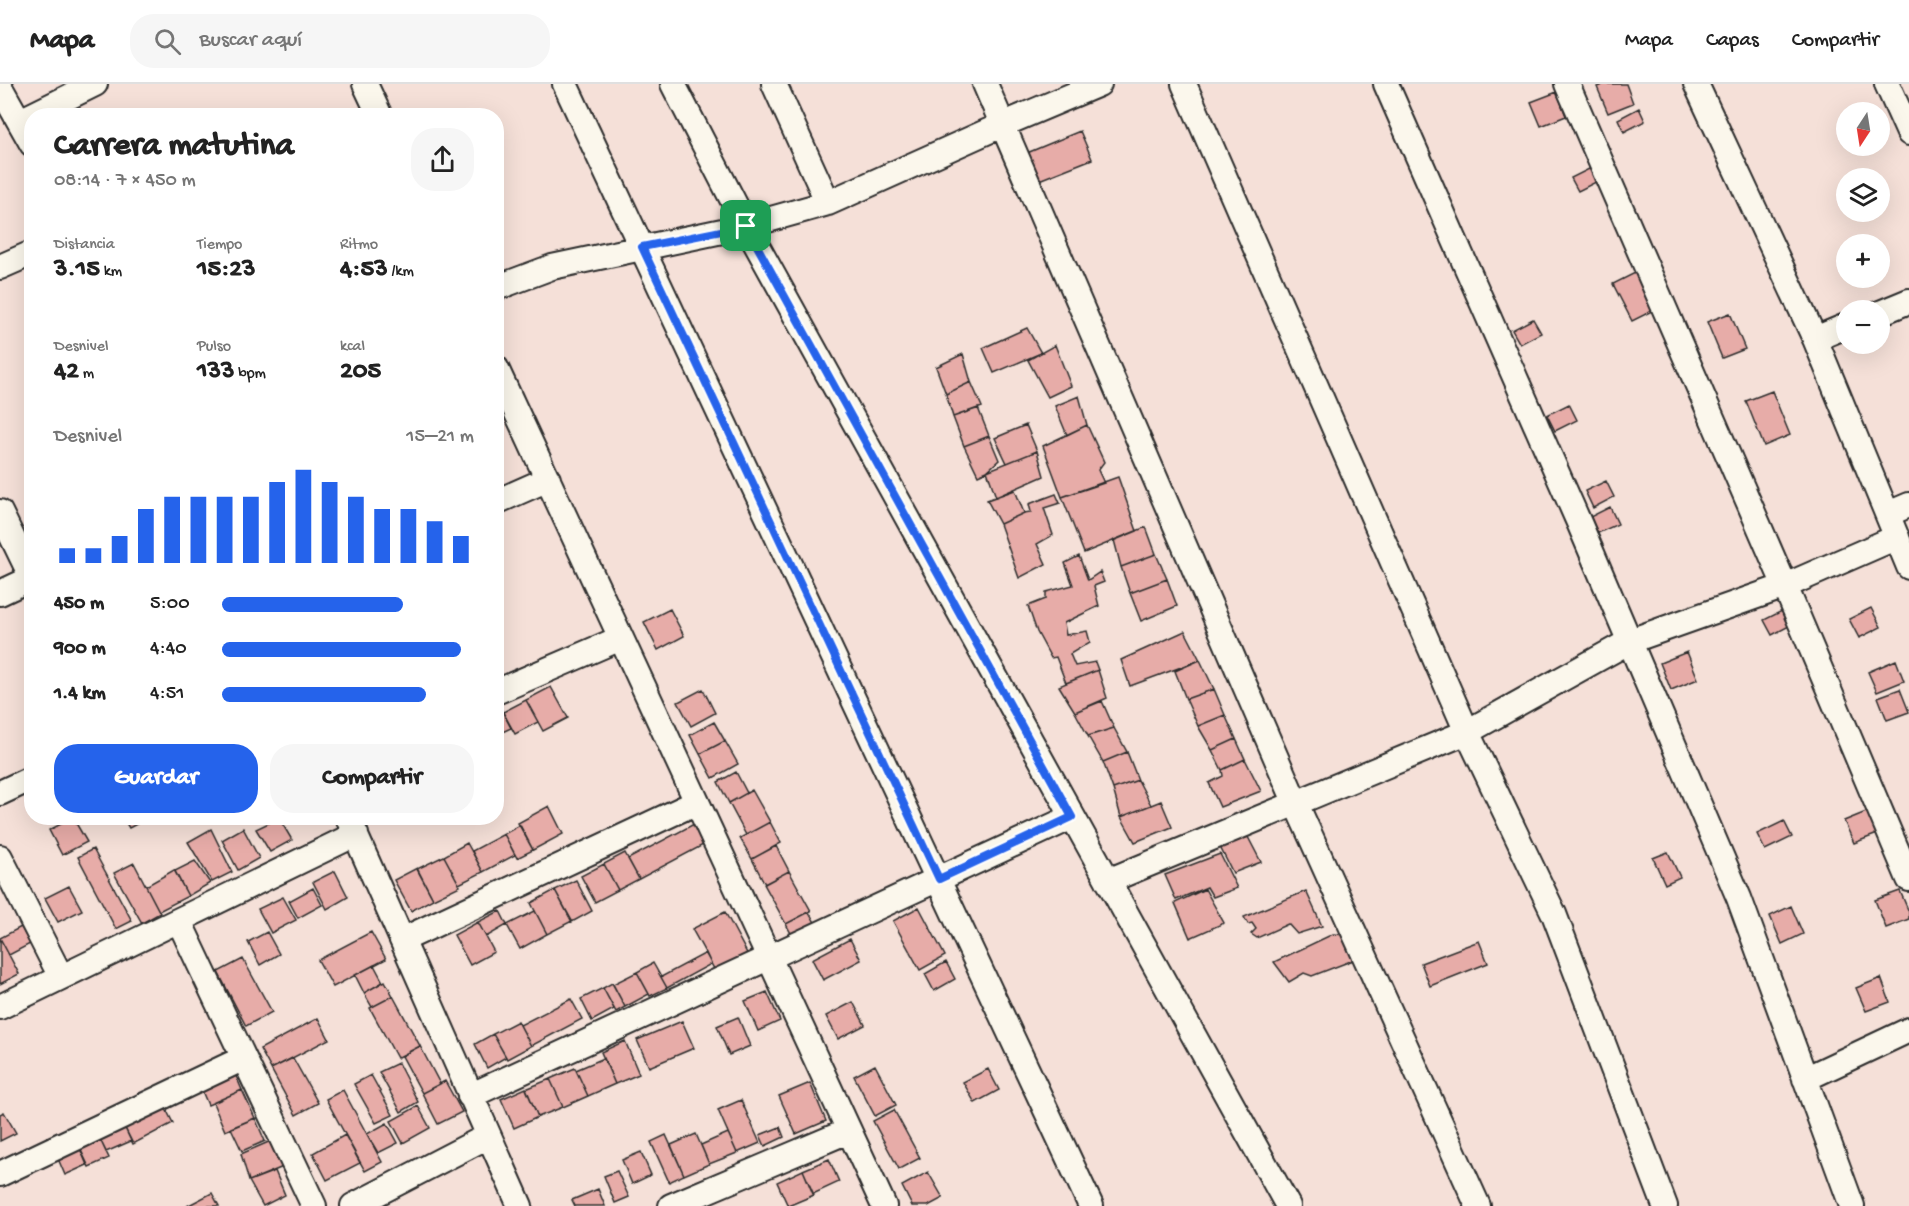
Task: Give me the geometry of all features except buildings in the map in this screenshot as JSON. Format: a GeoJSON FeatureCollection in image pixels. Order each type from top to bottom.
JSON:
{"type":"FeatureCollection","features":[{"type":"Feature","properties":{"kind":"street"},"geometry":{"type":"LineString","coordinates":[[46,108],[95,84]]}},
{"type":"Feature","properties":{"kind":"street"},"geometry":{"type":"LineString","coordinates":[[366,84],[376,108]]}},
{"type":"Feature","properties":{"kind":"street"},"geometry":{"type":"LineString","coordinates":[[565,84],[1091,1206]]}},
{"type":"Feature","properties":{"kind":"street"},"geometry":{"type":"LineString","coordinates":[[673,84],[746,226],[1288,1206]]}},
{"type":"Feature","properties":{"kind":"street"},"geometry":{"type":"LineString","coordinates":[[774,84],[828,203]]}},
{"type":"Feature","properties":{"kind":"street"},"geometry":{"type":"LineString","coordinates":[[986,84],[1296,804],[1479,1206]]}},
{"type":"Feature","properties":{"kind":"street"},"geometry":{"type":"LineString","coordinates":[[504,285],[552,267],[746,226],[828,203],[1099,84]]}},
{"type":"Feature","properties":{"kind":"street"},"geometry":{"type":"LineString","coordinates":[[1184,84],[1467,732],[1554,914],[1665,1206]]}},
{"type":"Feature","properties":{"kind":"street"},"geometry":{"type":"LineString","coordinates":[[1386,84],[1630,641],[1739,898],[1852,1206]]}},
{"type":"Feature","properties":{"kind":"street"},"geometry":{"type":"LineString","coordinates":[[1567,84],[1785,586],[1909,879]]}},
{"type":"Feature","properties":{"kind":"street"},"geometry":{"type":"LineString","coordinates":[[1696,84],[1898,510],[1897,537],[1909,567]]}},
{"type":"Feature","properties":{"kind":"street"},"geometry":{"type":"LineString","coordinates":[[1887,84],[1909,133]]}},
{"type":"Feature","properties":{"kind":"street"},"geometry":{"type":"LineString","coordinates":[[0,87],[24,129]]}},
{"type":"Feature","properties":{"kind":"street"},"geometry":{"type":"LineString","coordinates":[[20,121],[24,119]]}},
{"type":"Feature","properties":{"kind":"street"},"geometry":{"type":"LineString","coordinates":[[0,267],[24,257]]}},
{"type":"Feature","properties":{"kind":"street"},"geometry":{"type":"LineString","coordinates":[[1890,309],[1909,301]]}},
{"type":"Feature","properties":{"kind":"street"},"geometry":{"type":"LineString","coordinates":[[1815,339],[1836,330]]}},
{"type":"Feature","properties":{"kind":"street"},"geometry":{"type":"LineString","coordinates":[[504,385],[884,1206]]}},
{"type":"Feature","properties":{"kind":"street"},"geometry":{"type":"LineString","coordinates":[[504,498],[548,479]]}},
{"type":"Feature","properties":{"kind":"street"},"geometry":{"type":"LineString","coordinates":[[0,512],[24,562]]}},
{"type":"Feature","properties":{"kind":"street"},"geometry":{"type":"LineString","coordinates":[[1108,881],[1467,732],[1630,641],[1785,586],[1897,537]]}},
{"type":"Feature","properties":{"kind":"street"},"geometry":{"type":"LineString","coordinates":[[0,593],[24,582]]}},
{"type":"Feature","properties":{"kind":"street"},"geometry":{"type":"LineString","coordinates":[[504,689],[621,638]]}},
{"type":"Feature","properties":{"kind":"street"},"geometry":{"type":"LineString","coordinates":[[0,791],[24,781]]}},
{"type":"Feature","properties":{"kind":"street"},"geometry":{"type":"LineString","coordinates":[[402,939],[697,802]]}},
{"type":"Feature","properties":{"kind":"street"},"geometry":{"type":"LineString","coordinates":[[470,1096],[1072,817]]}},
{"type":"Feature","properties":{"kind":"street"},"geometry":{"type":"LineString","coordinates":[[0,1007],[179,921],[352,826],[520,1206]]}},
{"type":"Feature","properties":{"kind":"street"},"geometry":{"type":"LineString","coordinates":[[0,857],[61,976]]}},
{"type":"Feature","properties":{"kind":"street"},"geometry":{"type":"LineString","coordinates":[[179,921],[314,1206]]}},
{"type":"Feature","properties":{"kind":"street"},"geometry":{"type":"LineString","coordinates":[[1805,1079],[1909,1030]]}},
{"type":"Feature","properties":{"kind":"street"},"geometry":{"type":"LineString","coordinates":[[0,1174],[244,1058]]}},
{"type":"Feature","properties":{"kind":"street"},"geometry":{"type":"LineString","coordinates":[[671,1206],[848,1131]]}},
{"type":"Feature","properties":{"kind":"street"},"geometry":{"type":"LineString","coordinates":[[353,1206],[488,1136]]}},
{"type":"Feature","properties":{"kind":"route"},"geometry":{"type":"LineString","coordinates":[[746,226],[1072,817],[939,879],[642,247],[746,226]]}}]}
